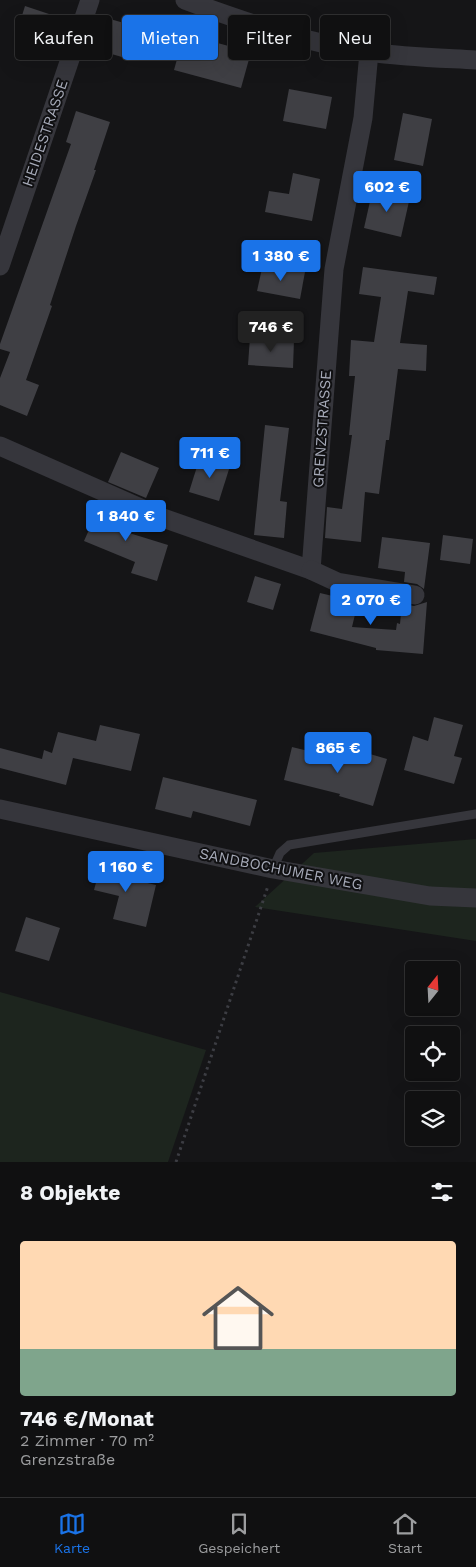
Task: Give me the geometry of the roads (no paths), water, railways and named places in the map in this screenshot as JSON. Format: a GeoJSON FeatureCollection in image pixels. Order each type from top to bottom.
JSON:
{"type":"FeatureCollection","features":[{"type":"Feature","properties":{"kind":"street","name":"HEIDESTRASSE"},"geometry":{"type":"LineString","coordinates":[[0,266],[90,0]]}},
{"type":"Feature","properties":{"kind":"street"},"geometry":{"type":"LineString","coordinates":[[185,0],[253,25],[320,42]]}},
{"type":"Feature","properties":{"kind":"street"},"geometry":{"type":"LineString","coordinates":[[390,54],[476,60]]}},
{"type":"Feature","properties":{"kind":"street","name":"GRENZSTRASSE"},"geometry":{"type":"LineString","coordinates":[[312,570],[334,270],[363,118],[368,60]]}},
{"type":"Feature","properties":{"kind":"street"},"geometry":{"type":"LineString","coordinates":[[0,446],[163,518],[312,570],[337,582],[416,595]]}},
{"type":"Feature","properties":{"kind":"street","name":"SANDBOCHUMER WEG"},"geometry":{"type":"LineString","coordinates":[[0,808],[273,869],[430,896],[476,898]]}},
{"type":"Feature","properties":{"kind":"lane"},"geometry":{"type":"LineString","coordinates":[[273,869],[280,853],[289,845],[476,814]]}}]}
